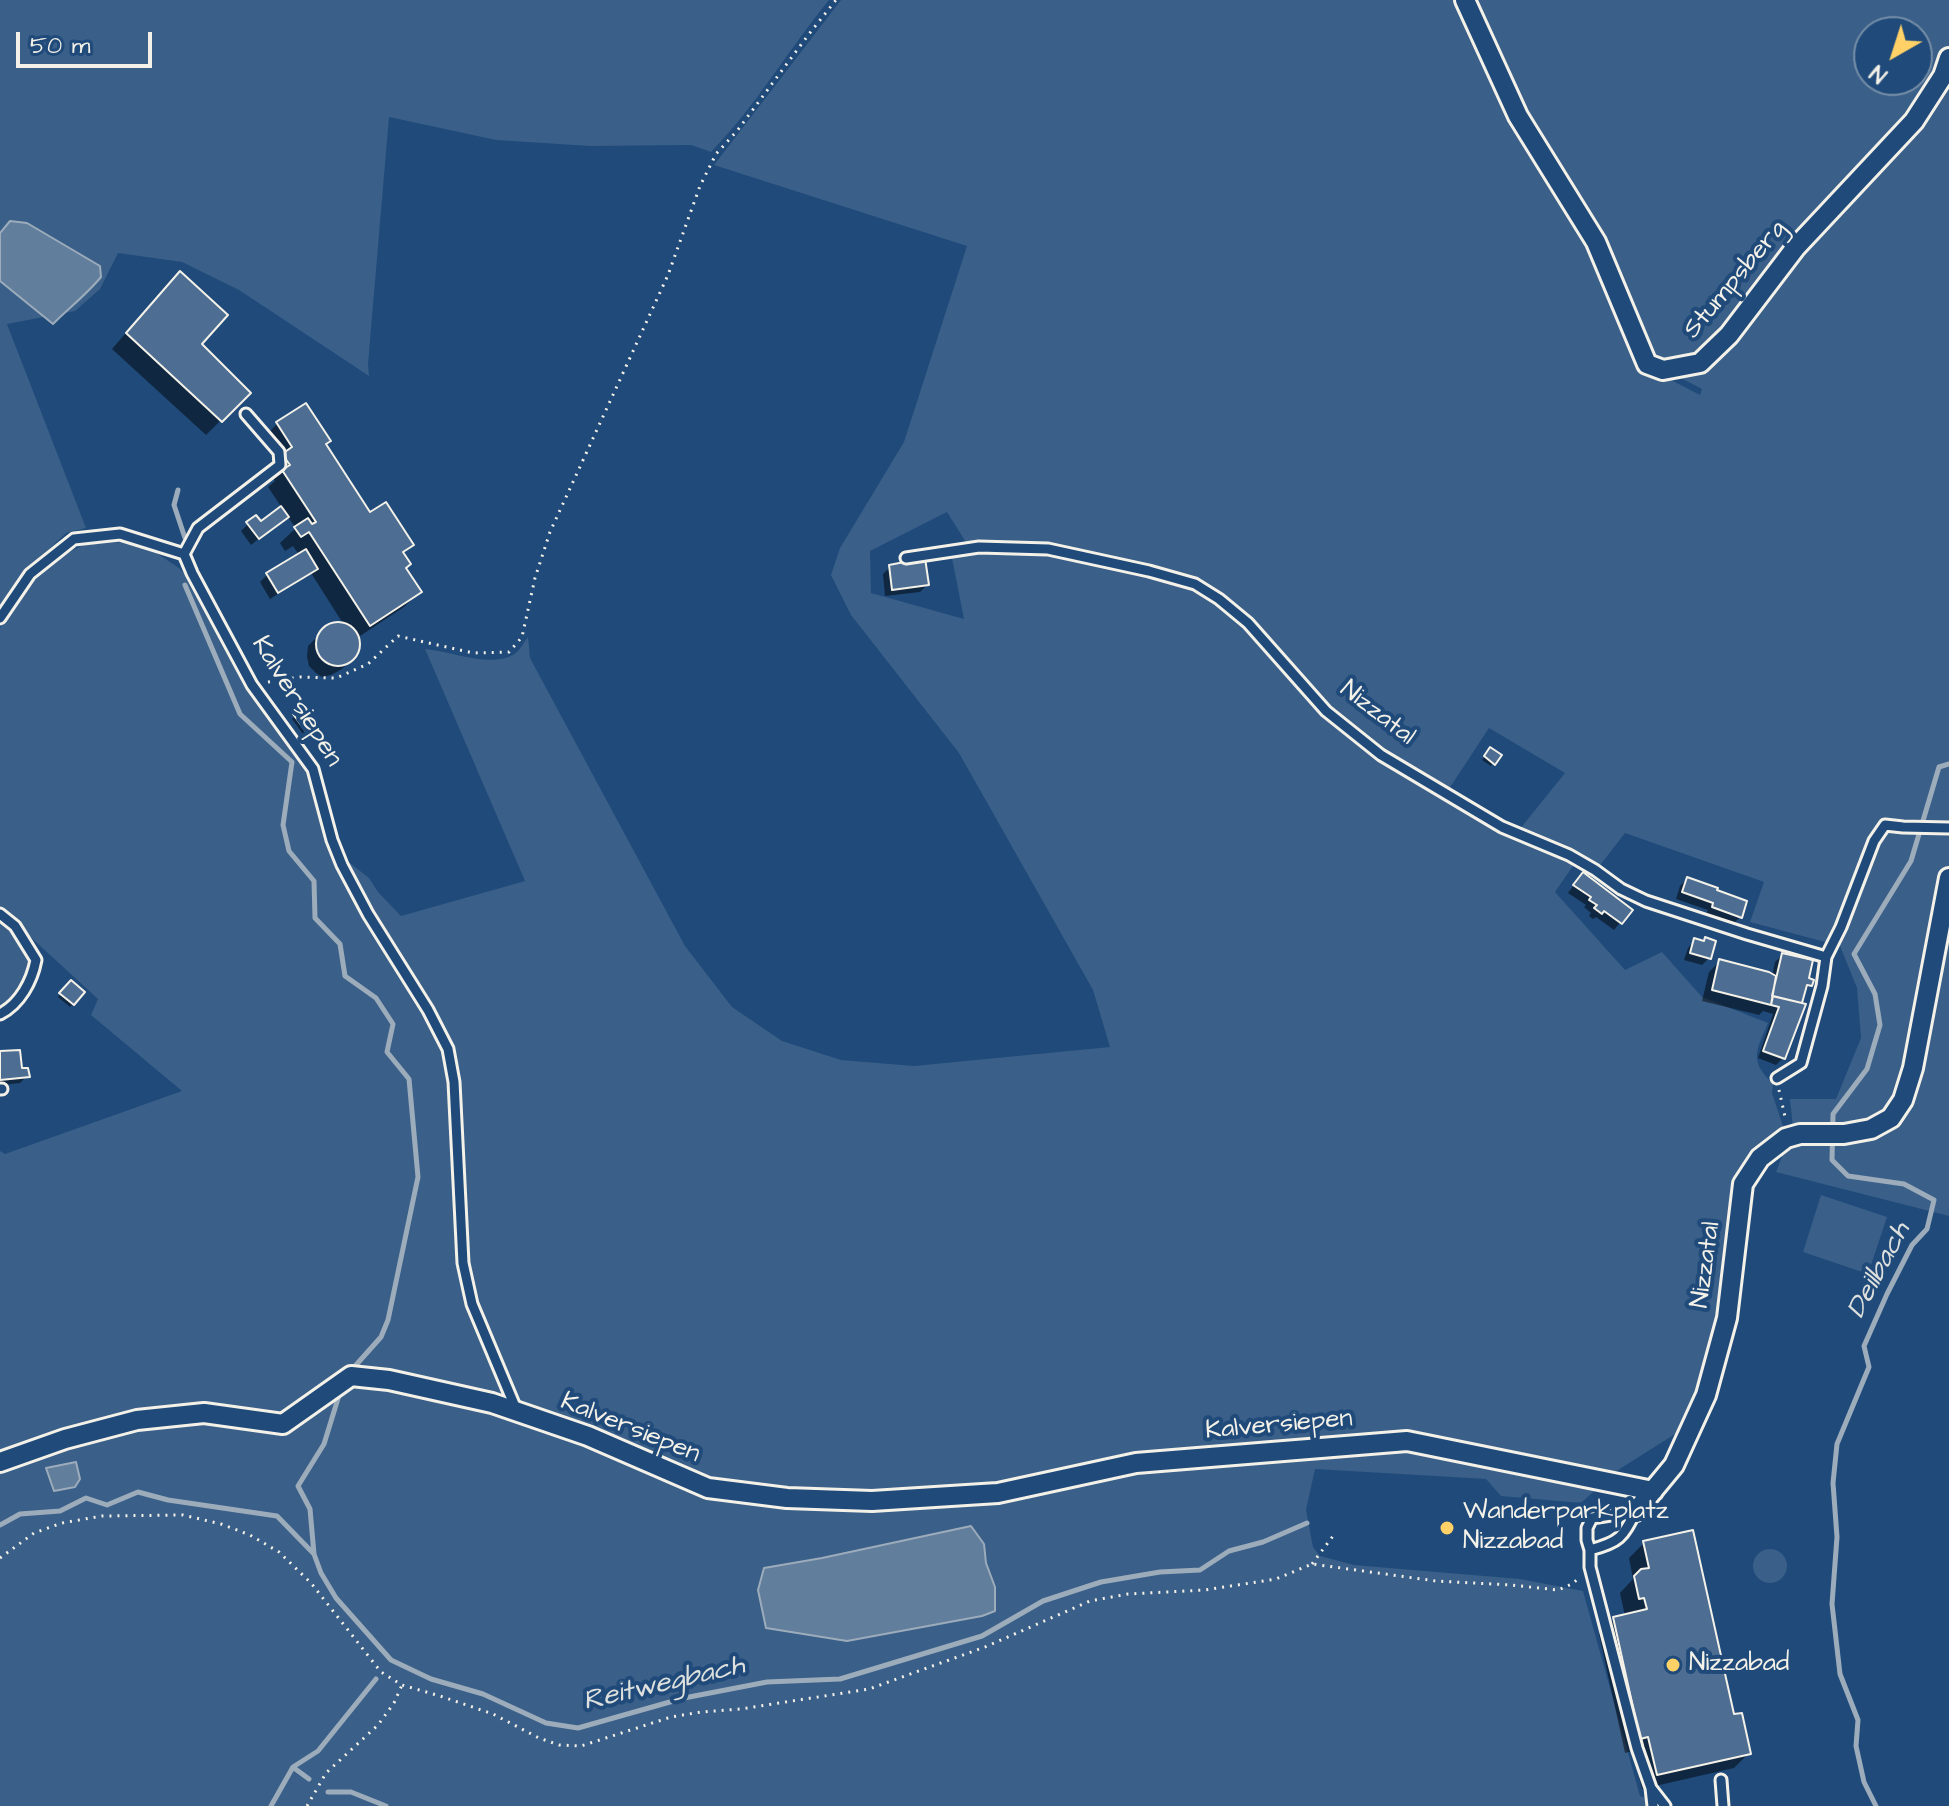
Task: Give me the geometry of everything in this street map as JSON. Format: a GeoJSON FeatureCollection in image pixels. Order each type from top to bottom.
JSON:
{"type":"FeatureCollection","features":[{"type":"Feature","properties":{"kind":"street","name":"Stumpsberg"},"geometry":{"type":"LineString","coordinates":[[1465,0],[1518,116],[1596,242],[1647,364],[1663,370],[1700,363],[1729,335],[1796,247],[1914,121],[1943,76],[1949,58]]}},
{"type":"Feature","properties":{"kind":"street","name":"Nizzatal"},"geometry":{"type":"LineString","coordinates":[[1636,1511],[1674,1465],[1706,1395],[1727,1318],[1743,1184],[1760,1158],[1786,1138],[1800,1134],[1844,1134],[1871,1129],[1891,1118],[1903,1100],[1913,1068],[1949,878]]}},
{"type":"Feature","properties":{"kind":"street"},"geometry":{"type":"LineString","coordinates":[[0,1462],[65,1439],[137,1420],[204,1413],[283,1424],[351,1376],[404,1384],[492,1403],[518,1412]]}},
{"type":"Feature","properties":{"kind":"street","name":"Kalversiepen"},"geometry":{"type":"LineString","coordinates":[[518,1412],[588,1436],[708,1488],[787,1498],[872,1501],[998,1493],[1136,1463],[1407,1441],[1653,1491]]}},
{"type":"Feature","properties":{"kind":"lane"},"geometry":{"type":"LineString","coordinates":[[0,618],[30,574],[74,539],[120,534],[184,554],[198,528],[280,465],[279,452],[246,414]]}},
{"type":"Feature","properties":{"kind":"lane","name":"Nizzatal"},"geometry":{"type":"LineString","coordinates":[[906,558],[979,547],[1048,549],[1195,584],[1248,623],[1326,711],[1381,755],[1502,827],[1569,855],[1621,889],[1646,901],[1826,957]]}},
{"type":"Feature","properties":{"kind":"lane","name":"Kalversiepen"},"geometry":{"type":"LineString","coordinates":[[184,554],[252,685],[313,769],[342,865],[448,1049],[454,1082],[463,1263],[472,1304],[518,1412]]}},
{"type":"Feature","properties":{"kind":"lane"},"geometry":{"type":"LineString","coordinates":[[1777,1078],[1801,1063],[1822,986],[1826,957],[1874,841],[1885,825],[1948,828]]}},
{"type":"Feature","properties":{"kind":"lane"},"geometry":{"type":"LineString","coordinates":[[0,914],[15,926],[36,960],[28,986],[9,1009],[0,1014]]}},
{"type":"Feature","properties":{"kind":"lane"},"geometry":{"type":"LineString","coordinates":[[1636,1511],[1592,1518],[1587,1528],[1587,1540],[1590,1567],[1637,1748],[1651,1788],[1653,1806]]}},
{"type":"Feature","properties":{"kind":"lane"},"geometry":{"type":"LineString","coordinates":[[1590,1550],[1614,1543],[1626,1530],[1636,1511]]}},
{"type":"Feature","properties":{"kind":"lane"},"geometry":{"type":"LineString","coordinates":[[1721,1780],[1723,1806]]}},
{"type":"Feature","properties":{"kind":"lane"},"geometry":{"type":"LineString","coordinates":[[1651,1788],[1665,1806]]}},
{"type":"Feature","properties":{"kind":"path"},"geometry":{"type":"LineString","coordinates":[[252,685],[300,677],[336,678],[368,664],[398,636],[473,653],[509,652],[522,637],[535,578],[550,532],[668,275],[700,186],[716,154],[737,131],[836,0]]}},
{"type":"Feature","properties":{"kind":"path"},"geometry":{"type":"LineString","coordinates":[[1777,1078],[1790,1137]]}},
{"type":"Feature","properties":{"kind":"path"},"geometry":{"type":"LineString","coordinates":[[0,1558],[34,1533],[62,1523],[102,1516],[183,1515],[221,1524],[250,1535],[279,1552],[311,1583],[381,1672],[402,1685],[493,1714],[559,1745],[581,1746],[671,1717],[869,1689],[985,1647],[1090,1601],[1128,1594],[1205,1590],[1276,1579],[1312,1564],[1436,1581],[1558,1590],[1572,1584],[1590,1567]]}},
{"type":"Feature","properties":{"kind":"path"},"geometry":{"type":"LineString","coordinates":[[1312,1564],[1336,1532]]}},
{"type":"Feature","properties":{"kind":"path"},"geometry":{"type":"LineString","coordinates":[[307,1806],[326,1773],[378,1725],[394,1703],[402,1685]]}},
{"type":"Feature","properties":{"kind":"shaded area"},"geometry":{"type":"Polygon","coordinates":[[[0,0],[829,0],[743,116],[711,152],[691,145],[590,146],[496,140],[389,117],[369,376],[239,290],[182,262],[118,253],[100,289],[75,311],[7,324],[86,528],[66,533],[25,573],[0,607],[0,0]]]}},
{"type":"Feature","properties":{"kind":"shaded area"},"geometry":{"type":"Polygon","coordinates":[[[841,0],[1463,0],[1516,117],[1594,243],[1644,366],[1700,395],[1702,389],[1650,362],[1635,317],[1602,240],[1524,114],[1475,0],[1949,0],[1949,1216],[1776,1172],[1793,1128],[1790,1099],[1836,1099],[1861,1038],[1857,988],[1840,946],[1750,922],[1764,882],[1625,833],[1598,868],[1519,830],[1565,773],[1489,728],[1447,792],[1382,752],[1327,710],[1250,622],[1222,597],[1197,580],[1177,572],[1062,548],[967,544],[947,512],[870,551],[871,593],[964,619],[951,553],[981,549],[1050,551],[1190,585],[1247,624],[1325,714],[1380,756],[1503,831],[1575,863],[1555,892],[1625,970],[1662,952],[1702,997],[1768,1023],[1757,1055],[1760,1068],[1773,1084],[1772,1093],[1785,1132],[1757,1155],[1741,1181],[1720,1324],[1698,1396],[1683,1429],[1615,1472],[1581,1503],[1501,1496],[1486,1479],[1315,1469],[1306,1510],[1313,1547],[1320,1556],[1354,1565],[1520,1579],[1583,1591],[1640,1796],[1667,1806],[0,1806],[0,1151],[5,1154],[182,1091],[91,1015],[98,999],[0,909],[0,628],[37,577],[60,557],[83,545],[122,542],[158,554],[179,568],[197,587],[251,687],[310,770],[338,867],[395,968],[424,1011],[444,1053],[454,1048],[346,860],[369,878],[401,916],[525,881],[425,649],[480,659],[501,659],[516,653],[528,637],[530,658],[685,946],[732,1007],[782,1041],[841,1060],[914,1066],[1110,1047],[1093,990],[959,753],[851,615],[831,575],[840,548],[904,442],[967,246],[714,165],[841,0]]]}},
{"type":"Feature","properties":{"kind":"shaded area"},"geometry":{"type":"Polygon","coordinates":[[[10,221],[27,223],[100,266],[101,277],[53,324],[0,281],[0,233],[10,221]]]}},
{"type":"Feature","properties":{"kind":"shaded area"},"geometry":{"type":"Polygon","coordinates":[[[0,920],[17,939],[29,962],[15,995],[0,1009],[0,920]]]}},
{"type":"Feature","properties":{"kind":"shaded area"},"geometry":{"type":"Polygon","coordinates":[[[1821,1195],[1887,1217],[1868,1274],[1803,1252],[1821,1195]]]}},
{"type":"Feature","properties":{"kind":"shaded area"},"geometry":{"type":"Polygon","coordinates":[[[76,1462],[80,1479],[75,1487],[54,1491],[46,1468],[76,1462]]]}},
{"type":"Feature","properties":{"kind":"shaded area"},"geometry":{"type":"Polygon","coordinates":[[[971,1526],[984,1544],[986,1563],[995,1587],[995,1611],[847,1641],[766,1628],[758,1590],[764,1568],[971,1526]]]}},
{"type":"Feature","properties":{"kind":"shaded area"},"geometry":{"type":"Polygon","coordinates":[[[1770,1549],[1782,1554],[1787,1566],[1782,1578],[1770,1583],[1758,1578],[1753,1566],[1758,1554],[1770,1549]]]}},
{"type":"Feature","properties":{"kind":"building"},"geometry":{"type":"Polygon","coordinates":[[[180,271],[228,315],[202,344],[251,393],[222,422],[126,333],[180,271]]]}},
{"type":"Feature","properties":{"kind":"building"},"geometry":{"type":"Polygon","coordinates":[[[306,403],[331,441],[326,444],[370,512],[386,502],[414,545],[403,552],[411,564],[406,568],[422,592],[370,626],[309,532],[301,537],[294,527],[308,518],[312,524],[316,522],[282,470],[290,465],[282,454],[292,447],[276,422],[306,403]]]}},
{"type":"Feature","properties":{"kind":"building"},"geometry":{"type":"Polygon","coordinates":[[[281,506],[289,517],[259,539],[246,522],[256,515],[261,521],[281,506]]]}},
{"type":"Feature","properties":{"kind":"building"},"geometry":{"type":"Polygon","coordinates":[[[306,549],[318,569],[278,593],[266,573],[306,549]]]}},
{"type":"Feature","properties":{"kind":"building"},"geometry":{"type":"Polygon","coordinates":[[[925,558],[929,585],[892,590],[889,565],[925,558]]]}},
{"type":"Feature","properties":{"kind":"building"},"geometry":{"type":"Polygon","coordinates":[[[338,622],[353,629],[360,644],[353,659],[338,666],[323,659],[316,644],[323,629],[338,622]]]}},
{"type":"Feature","properties":{"kind":"building"},"geometry":{"type":"Polygon","coordinates":[[[302,708],[315,727],[307,733],[293,714],[302,708]]]}},
{"type":"Feature","properties":{"kind":"building"},"geometry":{"type":"Polygon","coordinates":[[[1490,747],[1502,755],[1495,765],[1484,756],[1490,747]]]}},
{"type":"Feature","properties":{"kind":"building"},"geometry":{"type":"Polygon","coordinates":[[[1583,872],[1633,910],[1622,924],[1594,908],[1597,905],[1589,900],[1591,897],[1573,885],[1583,872]]]}},
{"type":"Feature","properties":{"kind":"building"},"geometry":{"type":"Polygon","coordinates":[[[1687,877],[1747,901],[1742,918],[1682,892],[1687,877]]]}},
{"type":"Feature","properties":{"kind":"building"},"geometry":{"type":"Polygon","coordinates":[[[1705,937],[1716,941],[1711,959],[1690,953],[1694,938],[1704,941],[1705,937]]]}},
{"type":"Feature","properties":{"kind":"building"},"geometry":{"type":"Polygon","coordinates":[[[1782,953],[1813,960],[1809,978],[1814,980],[1812,986],[1807,985],[1802,1003],[1772,996],[1782,953]]]}},
{"type":"Feature","properties":{"kind":"building"},"geometry":{"type":"Polygon","coordinates":[[[1719,959],[1776,976],[1771,1005],[1712,990],[1719,959]]]}},
{"type":"Feature","properties":{"kind":"building"},"geometry":{"type":"Polygon","coordinates":[[[71,980],[85,992],[74,1005],[59,993],[71,980]]]}},
{"type":"Feature","properties":{"kind":"building"},"geometry":{"type":"Polygon","coordinates":[[[1773,996],[1806,1004],[1785,1059],[1763,1051],[1779,1007],[1771,1005],[1773,996]]]}},
{"type":"Feature","properties":{"kind":"building"},"geometry":{"type":"Polygon","coordinates":[[[20,1050],[22,1068],[28,1068],[30,1077],[0,1080],[0,1051],[20,1050]]]}},
{"type":"Feature","properties":{"kind":"building","name":"Nizzabad"},"geometry":{"type":"Polygon","coordinates":[[[1693,1530],[1734,1714],[1742,1713],[1751,1754],[1657,1775],[1648,1737],[1640,1739],[1613,1617],[1647,1609],[1644,1598],[1639,1599],[1634,1576],[1641,1569],[1649,1568],[1643,1541],[1693,1530]]]}},
{"type":"Feature","properties":{"kind":"waterway"},"geometry":{"type":"LineString","coordinates":[[178,490],[174,505],[185,538]]}},
{"type":"Feature","properties":{"kind":"waterway"},"geometry":{"type":"LineString","coordinates":[[185,585],[240,714],[292,762],[283,825],[289,851],[314,881],[315,918],[340,944],[345,976],[376,998],[393,1024],[387,1052],[409,1079],[418,1177],[388,1320],[381,1337],[356,1365]]}},
{"type":"Feature","properties":{"kind":"waterway","name":"Deilbach"},"geometry":{"type":"LineString","coordinates":[[1876,1806],[1864,1782],[1856,1746],[1858,1720],[1840,1674],[1832,1604],[1837,1537],[1833,1483],[1837,1444],[1869,1367],[1864,1346],[1912,1245],[1927,1229],[1934,1200],[1904,1184],[1848,1176],[1832,1160],[1833,1114],[1867,1069],[1880,1025],[1875,994],[1854,954],[1911,861],[1939,767],[1949,764]]}},
{"type":"Feature","properties":{"kind":"waterway"},"geometry":{"type":"LineString","coordinates":[[314,1554],[310,1509],[298,1486],[324,1444],[340,1392]]}},
{"type":"Feature","properties":{"kind":"waterway","name":"Reitwegbach"},"geometry":{"type":"LineString","coordinates":[[0,1525],[20,1514],[60,1511],[86,1498],[107,1505],[138,1492],[168,1500],[277,1516],[314,1554],[336,1598],[391,1660],[431,1679],[483,1694],[546,1723],[578,1728],[684,1698],[767,1682],[840,1679],[982,1636],[1043,1601],[1101,1582],[1160,1572],[1200,1570],[1229,1551],[1263,1542],[1307,1523]]}},
{"type":"Feature","properties":{"kind":"waterway"},"geometry":{"type":"LineString","coordinates":[[271,1806],[293,1767],[318,1751],[376,1679]]}},
{"type":"Feature","properties":{"kind":"waterway"},"geometry":{"type":"LineString","coordinates":[[294,1768],[309,1779]]}},
{"type":"Feature","properties":{"kind":"waterway"},"geometry":{"type":"LineString","coordinates":[[328,1792],[351,1792],[386,1806]]}},
{"type":"Feature","properties":{"kind":"place","name":"Wanderparkplatz Nizzabad"},"geometry":{"type":"Point","coordinates":[1447,1528]}},
{"type":"Feature","properties":{"kind":"place","name":"Nizzabad"},"geometry":{"type":"Point","coordinates":[1673,1665]}}]}
